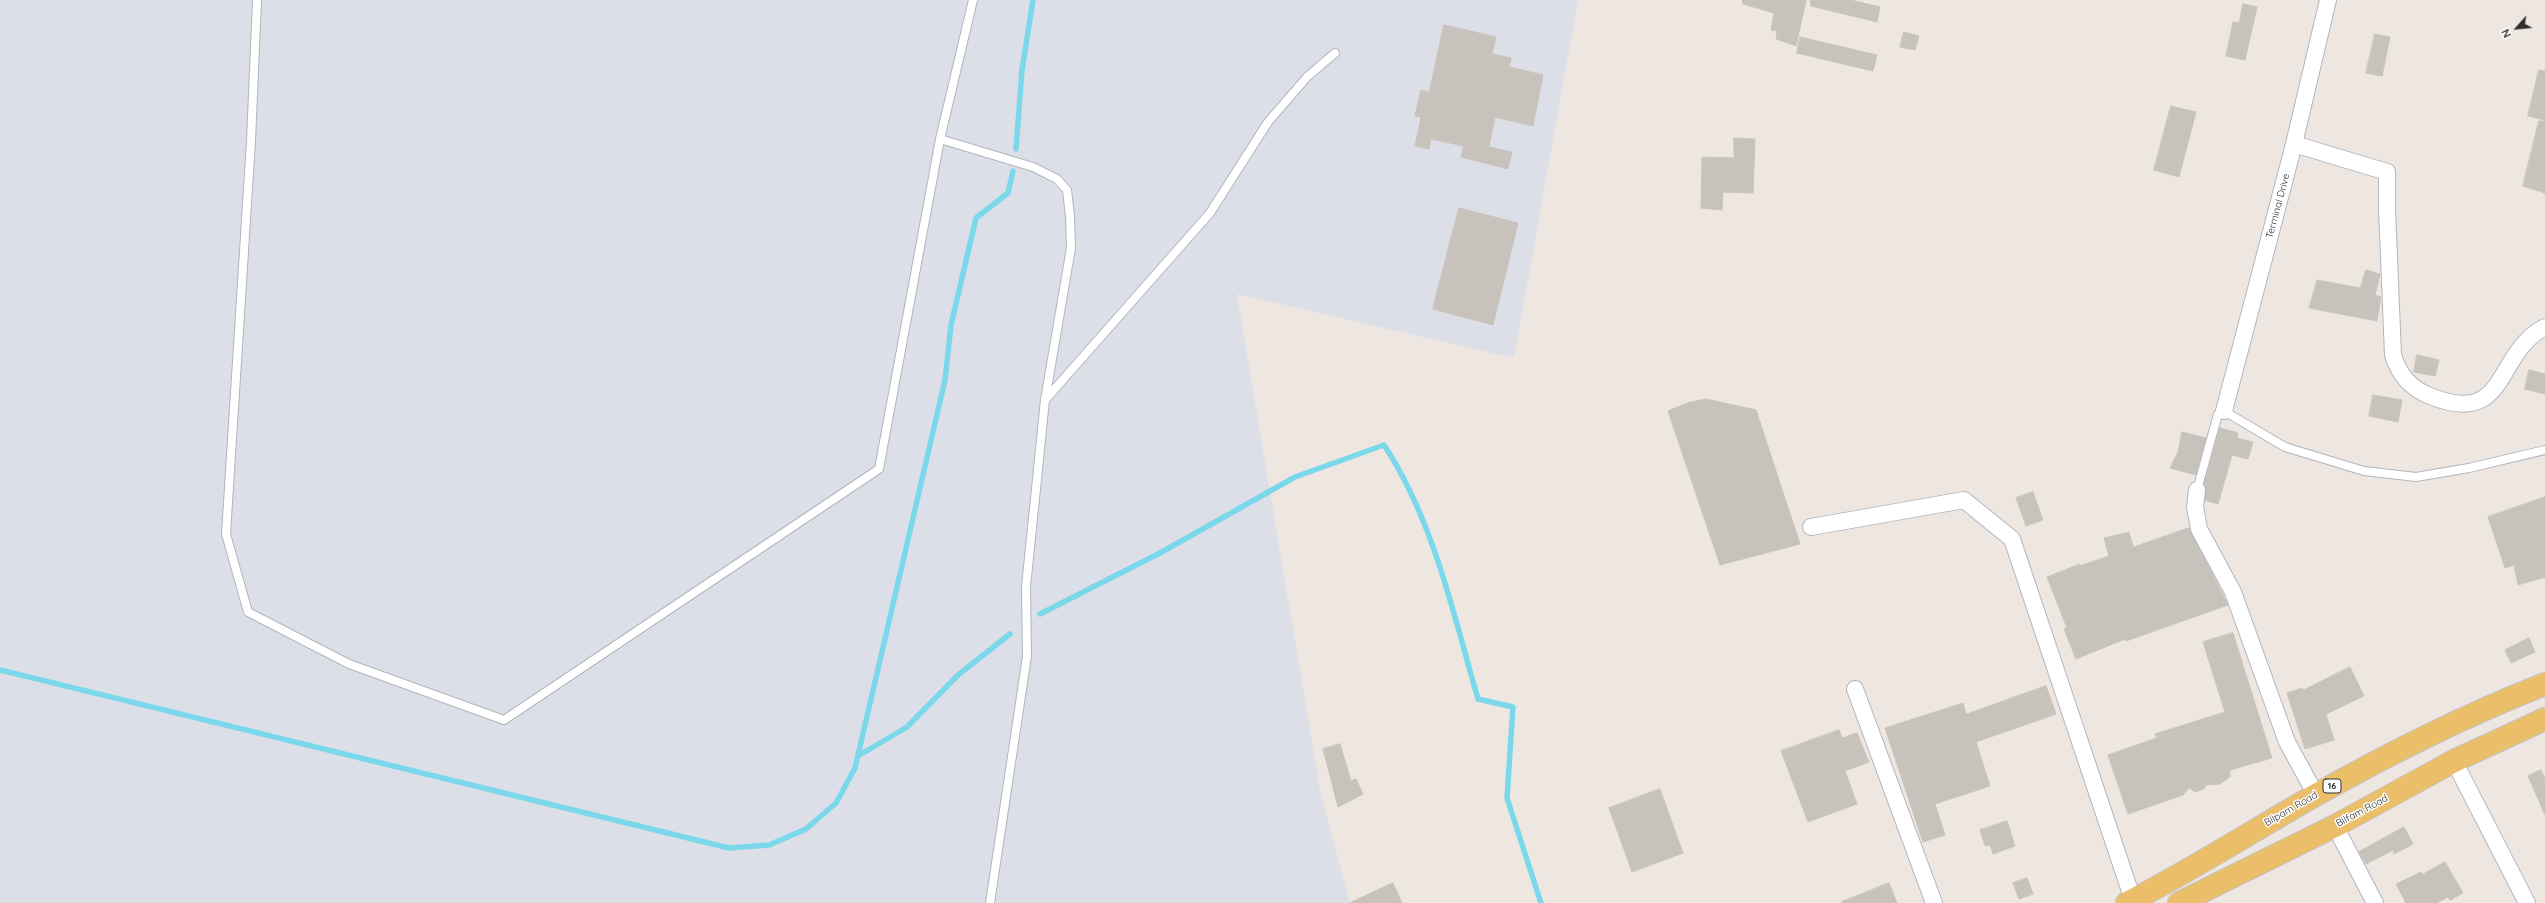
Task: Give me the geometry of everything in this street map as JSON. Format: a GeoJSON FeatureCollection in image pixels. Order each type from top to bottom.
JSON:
{"type":"FeatureCollection","features":[{"type":"Feature","properties":{"kind":"main road","name":"Bilpam Road"},"geometry":{"type":"LineString","coordinates":[[2130,902],[2316,795],[2504,700],[2545,684]]}},
{"type":"Feature","properties":{"kind":"main road","name":"Bilfam Road"},"geometry":{"type":"LineString","coordinates":[[2179,903],[2208,896],[2454,762],[2545,719]]}},
{"type":"Feature","properties":{"kind":"street","name":"Terminal Drive"},"geometry":{"type":"LineString","coordinates":[[2224,411],[2294,144],[2328,0]]}},
{"type":"Feature","properties":{"kind":"street"},"geometry":{"type":"LineString","coordinates":[[2294,144],[2387,172],[2393,355],[2397,370],[2404,380],[2427,394],[2449,404],[2468,405],[2487,396],[2501,381],[2524,341],[2545,327]]}},
{"type":"Feature","properties":{"kind":"street"},"geometry":{"type":"LineString","coordinates":[[2198,490],[2195,507],[2199,529],[2233,592],[2257,664],[2287,742],[2316,795]]}},
{"type":"Feature","properties":{"kind":"street"},"geometry":{"type":"LineString","coordinates":[[1811,527],[1964,500],[2012,539],[2130,902]]}},
{"type":"Feature","properties":{"kind":"street"},"geometry":{"type":"LineString","coordinates":[[1855,689],[1934,903]]}},
{"type":"Feature","properties":{"kind":"street"},"geometry":{"type":"LineString","coordinates":[[2454,762],[2527,903]]}},
{"type":"Feature","properties":{"kind":"street"},"geometry":{"type":"LineString","coordinates":[[2335,826],[2375,903]]}},
{"type":"Feature","properties":{"kind":"lane"},"geometry":{"type":"LineString","coordinates":[[257,0],[251,141],[226,534],[248,612],[349,664],[504,720],[879,469],[940,139],[972,0]]}},
{"type":"Feature","properties":{"kind":"lane"},"geometry":{"type":"LineString","coordinates":[[1045,400],[1210,213],[1268,122],[1308,77],[1334,53]]}},
{"type":"Feature","properties":{"kind":"lane"},"geometry":{"type":"LineString","coordinates":[[940,139],[1033,167],[1058,179],[1067,190],[1071,248],[1045,400],[1026,587],[1027,656],[990,903]]}},
{"type":"Feature","properties":{"kind":"lane"},"geometry":{"type":"LineString","coordinates":[[2198,490],[2218,414],[2224,411],[2285,447],[2372,471],[2416,477],[2469,468],[2545,450]]}},
{"type":"Feature","properties":{"kind":"shaded area"},"geometry":{"type":"Polygon","coordinates":[[[0,0],[1578,0],[1514,358],[1237,294],[1320,791],[1350,903],[0,903],[0,0]]]}},
{"type":"Feature","properties":{"kind":"building"},"geometry":{"type":"Polygon","coordinates":[[[1743,0],[1806,0],[1796,46],[1776,39],[1777,31],[1771,30],[1774,13],[1743,4],[1743,0]]]}},
{"type":"Feature","properties":{"kind":"building"},"geometry":{"type":"Polygon","coordinates":[[[1811,0],[1851,0],[1880,7],[1877,22],[1811,6],[1811,0]]]}},
{"type":"Feature","properties":{"kind":"building"},"geometry":{"type":"Polygon","coordinates":[[[2243,4],[2257,7],[2245,60],[2226,56],[2233,22],[2239,23],[2243,4]]]}},
{"type":"Feature","properties":{"kind":"building"},"geometry":{"type":"Polygon","coordinates":[[[1444,25],[1496,37],[1492,54],[1511,58],[1509,67],[1543,75],[1533,126],[1495,117],[1489,147],[1512,152],[1508,169],[1461,157],[1464,146],[1431,139],[1429,149],[1415,146],[1421,117],[1415,116],[1421,90],[1429,92],[1444,25]]]}},
{"type":"Feature","properties":{"kind":"building"},"geometry":{"type":"Polygon","coordinates":[[[1904,32],[1919,36],[1915,50],[1900,47],[1904,32]]]}},
{"type":"Feature","properties":{"kind":"building"},"geometry":{"type":"Polygon","coordinates":[[[2375,34],[2390,37],[2382,76],[2366,73],[2375,34]]]}},
{"type":"Feature","properties":{"kind":"building"},"geometry":{"type":"Polygon","coordinates":[[[1800,37],[1877,55],[1873,71],[1797,53],[1800,37]]]}},
{"type":"Feature","properties":{"kind":"building"},"geometry":{"type":"Polygon","coordinates":[[[2539,70],[2545,71],[2545,120],[2528,116],[2539,70]]]}},
{"type":"Feature","properties":{"kind":"building"},"geometry":{"type":"Polygon","coordinates":[[[2171,106],[2196,112],[2179,177],[2154,170],[2171,106]]]}},
{"type":"Feature","properties":{"kind":"building"},"geometry":{"type":"Polygon","coordinates":[[[2539,121],[2545,121],[2545,193],[2523,186],[2539,121]]]}},
{"type":"Feature","properties":{"kind":"building"},"geometry":{"type":"Polygon","coordinates":[[[1734,138],[1755,139],[1753,193],[1723,192],[1722,210],[1701,208],[1702,157],[1734,158],[1734,138]]]}},
{"type":"Feature","properties":{"kind":"building"},"geometry":{"type":"Polygon","coordinates":[[[1459,208],[1518,223],[1493,325],[1433,309],[1459,208]]]}},
{"type":"Feature","properties":{"kind":"building"},"geometry":{"type":"Polygon","coordinates":[[[2366,270],[2380,274],[2375,295],[2381,297],[2377,321],[2309,308],[2317,280],[2360,288],[2366,270]]]}},
{"type":"Feature","properties":{"kind":"building"},"geometry":{"type":"Polygon","coordinates":[[[2417,355],[2439,360],[2435,376],[2414,372],[2417,355]]]}},
{"type":"Feature","properties":{"kind":"building"},"geometry":{"type":"Polygon","coordinates":[[[2529,370],[2545,374],[2545,394],[2525,389],[2529,370]]]}},
{"type":"Feature","properties":{"kind":"building"},"geometry":{"type":"Polygon","coordinates":[[[2373,395],[2402,400],[2398,422],[2369,416],[2373,395]]]}},
{"type":"Feature","properties":{"kind":"building"},"geometry":{"type":"Polygon","coordinates":[[[1706,399],[1756,410],[1800,544],[1720,565],[1668,411],[1687,403],[1706,399]]]}},
{"type":"Feature","properties":{"kind":"building"},"geometry":{"type":"Polygon","coordinates":[[[2220,428],[2238,433],[2237,438],[2253,442],[2248,459],[2232,455],[2218,504],[2205,500],[2204,484],[2220,428]]]}},
{"type":"Feature","properties":{"kind":"building"},"geometry":{"type":"Polygon","coordinates":[[[2182,432],[2206,438],[2196,475],[2170,468],[2178,452],[2182,432]]]}},
{"type":"Feature","properties":{"kind":"building"},"geometry":{"type":"Polygon","coordinates":[[[2033,492],[2043,520],[2026,526],[2016,498],[2033,492]]]}},
{"type":"Feature","properties":{"kind":"building"},"geometry":{"type":"Polygon","coordinates":[[[2545,497],[2545,577],[2518,585],[2514,565],[2505,568],[2488,517],[2545,497]]]}},
{"type":"Feature","properties":{"kind":"building"},"geometry":{"type":"Polygon","coordinates":[[[2189,528],[2228,605],[2126,641],[2125,639],[2076,659],[2064,629],[2067,628],[2047,577],[2080,564],[2080,566],[2109,556],[2104,538],[2129,532],[2133,547],[2189,528]]]}},
{"type":"Feature","properties":{"kind":"building"},"geometry":{"type":"Polygon","coordinates":[[[2233,633],[2272,758],[2230,770],[2230,777],[2220,784],[2206,785],[2204,789],[2195,792],[2189,788],[2183,795],[2128,814],[2108,755],[2157,738],[2155,734],[2225,712],[2203,642],[2233,633]]]}},
{"type":"Feature","properties":{"kind":"building"},"geometry":{"type":"Polygon","coordinates":[[[2529,638],[2535,652],[2511,663],[2505,650],[2529,638]]]}},
{"type":"Feature","properties":{"kind":"building"},"geometry":{"type":"Polygon","coordinates":[[[2350,667],[2364,696],[2326,714],[2334,740],[2305,749],[2287,693],[2302,688],[2303,690],[2350,667]]]}},
{"type":"Feature","properties":{"kind":"building"},"geometry":{"type":"Polygon","coordinates":[[[2046,686],[2056,714],[1976,742],[1990,786],[1935,804],[1945,835],[1923,842],[1885,728],[1963,703],[1966,714],[2046,686]]]}},
{"type":"Feature","properties":{"kind":"building"},"geometry":{"type":"Polygon","coordinates":[[[1839,730],[1842,738],[1857,733],[1869,762],[1845,771],[1857,804],[1808,822],[1781,751],[1839,730]]]}},
{"type":"Feature","properties":{"kind":"building"},"geometry":{"type":"Polygon","coordinates":[[[1340,744],[1351,781],[1356,779],[1363,794],[1338,807],[1323,749],[1340,744]]]}},
{"type":"Feature","properties":{"kind":"building"},"geometry":{"type":"Polygon","coordinates":[[[2541,770],[2545,779],[2545,815],[2528,776],[2541,770]]]}},
{"type":"Feature","properties":{"kind":"building"},"geometry":{"type":"Polygon","coordinates":[[[1660,789],[1683,853],[1632,872],[1609,808],[1660,789]]]}},
{"type":"Feature","properties":{"kind":"building"},"geometry":{"type":"Polygon","coordinates":[[[2007,821],[2015,846],[1993,854],[1990,845],[1985,846],[1980,830],[2007,821]]]}},
{"type":"Feature","properties":{"kind":"building"},"geometry":{"type":"Polygon","coordinates":[[[2404,827],[2413,844],[2394,854],[2393,850],[2366,864],[2359,852],[2404,827]]]}},
{"type":"Feature","properties":{"kind":"building"},"geometry":{"type":"Polygon","coordinates":[[[2445,862],[2463,893],[2450,900],[2448,897],[2436,903],[2406,903],[2396,884],[2421,872],[2423,874],[2445,862]]]}},
{"type":"Feature","properties":{"kind":"building"},"geometry":{"type":"Polygon","coordinates":[[[2027,878],[2033,894],[2019,899],[2013,883],[2027,878]]]}},
{"type":"Feature","properties":{"kind":"building"},"geometry":{"type":"Polygon","coordinates":[[[1393,883],[1402,903],[1350,903],[1393,883]]]}},
{"type":"Feature","properties":{"kind":"building"},"geometry":{"type":"Polygon","coordinates":[[[1889,883],[1897,903],[1842,903],[1842,902],[1889,883]]]}},
{"type":"Feature","properties":{"kind":"waterway"},"geometry":{"type":"LineString","coordinates":[[1016,149],[1022,70],[1033,0]]}},
{"type":"Feature","properties":{"kind":"waterway"},"geometry":{"type":"LineString","coordinates":[[0,670],[729,848],[769,845],[806,829],[836,803],[855,768],[945,380],[951,325],[976,218],[1008,193],[1013,171]]}},
{"type":"Feature","properties":{"kind":"waterway"},"geometry":{"type":"LineString","coordinates":[[1040,614],[1160,553],[1295,477],[1384,445],[1401,474],[1429,536],[1450,601],[1478,699],[1513,707],[1507,798],[1541,903]]}},
{"type":"Feature","properties":{"kind":"waterway"},"geometry":{"type":"LineString","coordinates":[[858,756],[907,727],[958,675],[1010,634]]}}]}
